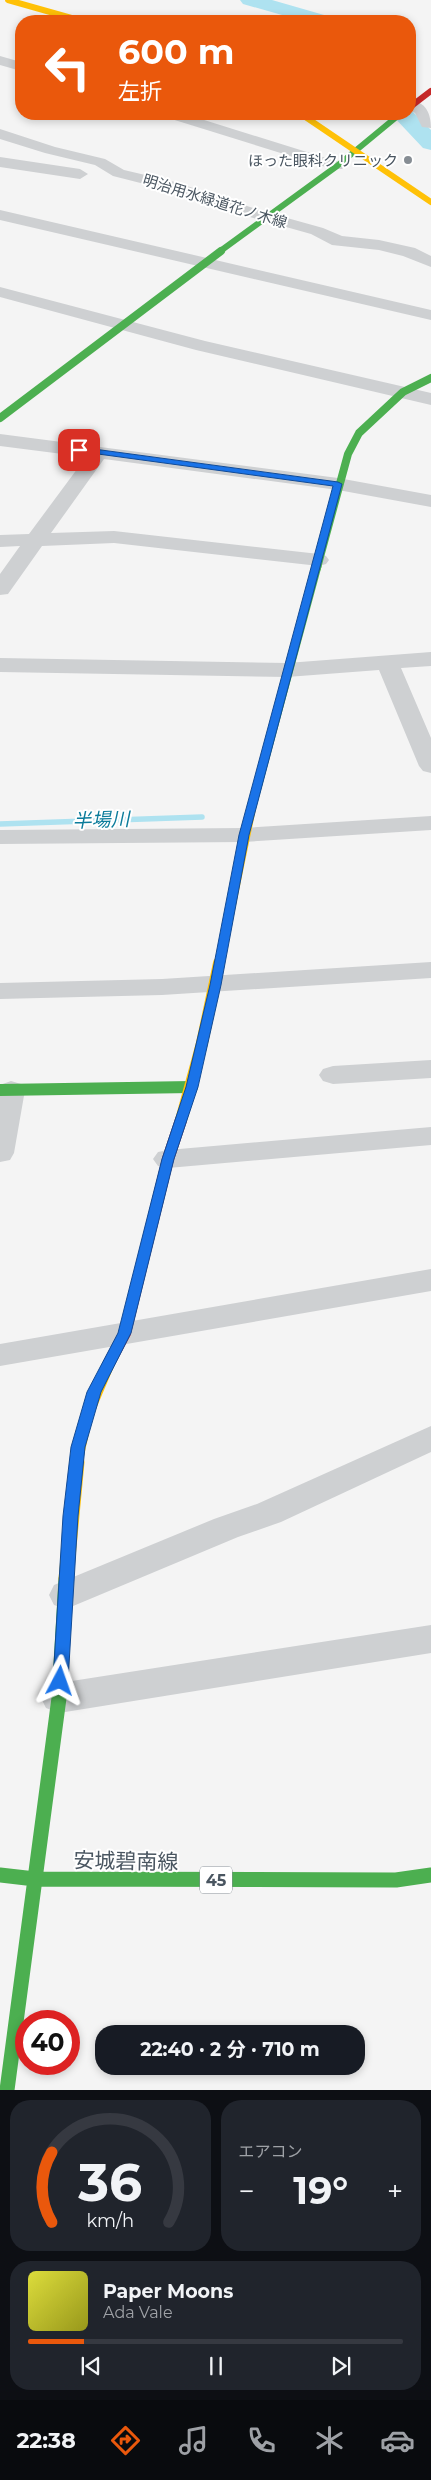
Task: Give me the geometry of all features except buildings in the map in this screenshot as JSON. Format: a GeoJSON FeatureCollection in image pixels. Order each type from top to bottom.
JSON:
{"type":"FeatureCollection","features":[{"type":"Feature","properties":{"kind":"street"},"geometry":{"type":"LineString","coordinates":[[8,0],[61,15]]}},
{"type":"Feature","properties":{"kind":"street"},"geometry":{"type":"LineString","coordinates":[[0,60],[15,64]]}},
{"type":"Feature","properties":{"kind":"street"},"geometry":{"type":"LineString","coordinates":[[416,101],[431,90]]}},
{"type":"Feature","properties":{"kind":"street"},"geometry":{"type":"LineString","coordinates":[[416,110],[421,111],[427,124],[431,124]]}},
{"type":"Feature","properties":{"kind":"street"},"geometry":{"type":"LineString","coordinates":[[189,120],[336,166]]}},
{"type":"Feature","properties":{"kind":"street"},"geometry":{"type":"LineString","coordinates":[[309,120],[431,202]]}},
{"type":"Feature","properties":{"kind":"street"},"geometry":{"type":"LineString","coordinates":[[0,418],[124,326],[264,218],[356,151],[391,120]]}},
{"type":"Feature","properties":{"kind":"street"},"geometry":{"type":"LineString","coordinates":[[0,124],[264,218],[431,253]]}},
{"type":"Feature","properties":{"kind":"street","name":"明治用水緑道花ノ木線"},"geometry":{"type":"LineString","coordinates":[[0,134],[50,150],[100,162],[119,172],[169,185],[264,218],[317,231],[338,241],[379,245],[409,252],[431,262]]}},
{"type":"Feature","properties":{"kind":"street"},"geometry":{"type":"LineString","coordinates":[[0,162],[139,184],[431,267]]}},
{"type":"Feature","properties":{"kind":"street"},"geometry":{"type":"LineString","coordinates":[[0,215],[431,315]]}},
{"type":"Feature","properties":{"kind":"street"},"geometry":{"type":"LineString","coordinates":[[0,292],[124,326],[431,399]]}},
{"type":"Feature","properties":{"kind":"street"},"geometry":{"type":"LineString","coordinates":[[7,2090],[59,1698],[70,1516],[78,1447],[94,1392],[125,1333],[168,1159],[192,1087],[215,985],[244,835],[338,484],[348,454],[359,433],[403,392],[431,378]]}},
{"type":"Feature","properties":{"kind":"street"},"geometry":{"type":"LineString","coordinates":[[0,440],[338,484],[431,501]]}},
{"type":"Feature","properties":{"kind":"street"},"geometry":{"type":"LineString","coordinates":[[0,589],[99,452]]}},
{"type":"Feature","properties":{"kind":"street"},"geometry":{"type":"LineString","coordinates":[[0,542],[114,537],[319,560]]}},
{"type":"Feature","properties":{"kind":"street"},"geometry":{"type":"LineString","coordinates":[[0,665],[287,670],[431,660]]}},
{"type":"Feature","properties":{"kind":"street"},"geometry":{"type":"LineString","coordinates":[[387,662],[431,766]]}},
{"type":"Feature","properties":{"kind":"street"},"geometry":{"type":"LineString","coordinates":[[0,837],[244,835],[431,823]]}},
{"type":"Feature","properties":{"kind":"street"},"geometry":{"type":"LineString","coordinates":[[0,991],[74,991],[215,985],[431,970]]}},
{"type":"Feature","properties":{"kind":"street"},"geometry":{"type":"LineString","coordinates":[[334,1075],[431,1069]]}},
{"type":"Feature","properties":{"kind":"street"},"geometry":{"type":"LineString","coordinates":[[0,1153],[6,1090],[192,1087]]}},
{"type":"Feature","properties":{"kind":"street"},"geometry":{"type":"LineString","coordinates":[[168,1159],[431,1136]]}},
{"type":"Feature","properties":{"kind":"street"},"geometry":{"type":"LineString","coordinates":[[0,1355],[431,1280]]}},
{"type":"Feature","properties":{"kind":"street"},"geometry":{"type":"LineString","coordinates":[[66,1595],[226,1528],[269,1513],[431,1438]]}},
{"type":"Feature","properties":{"kind":"street"},"geometry":{"type":"LineString","coordinates":[[59,1698],[431,1639]]}},
{"type":"Feature","properties":{"kind":"street","name":"安城碧南線"},"geometry":{"type":"LineString","coordinates":[[0,1875],[35,1878],[303,1881],[396,1880],[431,1875]]}},
{"type":"Feature","properties":{"kind":"waterway"},"geometry":{"type":"LineString","coordinates":[[250,0],[303,15]]}},
{"type":"Feature","properties":{"kind":"waterway"},"geometry":{"type":"LineString","coordinates":[[408,120],[431,143]]}},
{"type":"Feature","properties":{"kind":"waterway","name":"半場川"},"geometry":{"type":"LineString","coordinates":[[0,824],[202,817]]}},
{"type":"Feature","properties":{"kind":"traffic: fast"},"geometry":{"type":"LineString","coordinates":[[0,418],[124,326],[256,223],[337,166],[393,120]]}},
{"type":"Feature","properties":{"kind":"traffic: fast"},"geometry":{"type":"LineString","coordinates":[[252,806],[348,454],[359,433],[403,392],[431,378]]}},
{"type":"Feature","properties":{"kind":"traffic: fast"},"geometry":{"type":"LineString","coordinates":[[0,1090],[192,1087]]}},
{"type":"Feature","properties":{"kind":"traffic: fast"},"geometry":{"type":"LineString","coordinates":[[7,2090],[59,1698],[66,1579]]}},
{"type":"Feature","properties":{"kind":"traffic: fast"},"geometry":{"type":"LineString","coordinates":[[0,1875],[35,1879],[396,1880],[431,1875]]}},
{"type":"Feature","properties":{"kind":"traffic: slow"},"geometry":{"type":"LineString","coordinates":[[8,0],[61,15]]}},
{"type":"Feature","properties":{"kind":"traffic: slow"},"geometry":{"type":"LineString","coordinates":[[310,120],[431,202]]}},
{"type":"Feature","properties":{"kind":"traffic: slow"},"geometry":{"type":"LineString","coordinates":[[181,1120],[202,1043],[242,845],[252,806]]}},
{"type":"Feature","properties":{"kind":"traffic: slow"},"geometry":{"type":"LineString","coordinates":[[66,1579],[72,1496],[80,1441],[87,1415],[109,1363]]}},
{"type":"Feature","properties":{"kind":"traffic: jam"},"geometry":{"type":"LineString","coordinates":[[416,102],[431,91]]}},
{"type":"Feature","properties":{"kind":"traffic: jam"},"geometry":{"type":"LineString","coordinates":[[109,1363],[125,1333],[168,1159],[181,1120]]}},
{"type":"Feature","properties":{"kind":"place","name":"ほった眼科クリニック"},"geometry":{"type":"Point","coordinates":[408,160]}},
{"type":"Feature","properties":{"kind":"route"},"geometry":{"type":"LineString","coordinates":[[60,1681],[69,1561],[70,1516],[78,1447],[94,1392],[125,1333],[168,1159],[192,1087],[215,985],[244,835],[338,484],[79,450]]}}]}
